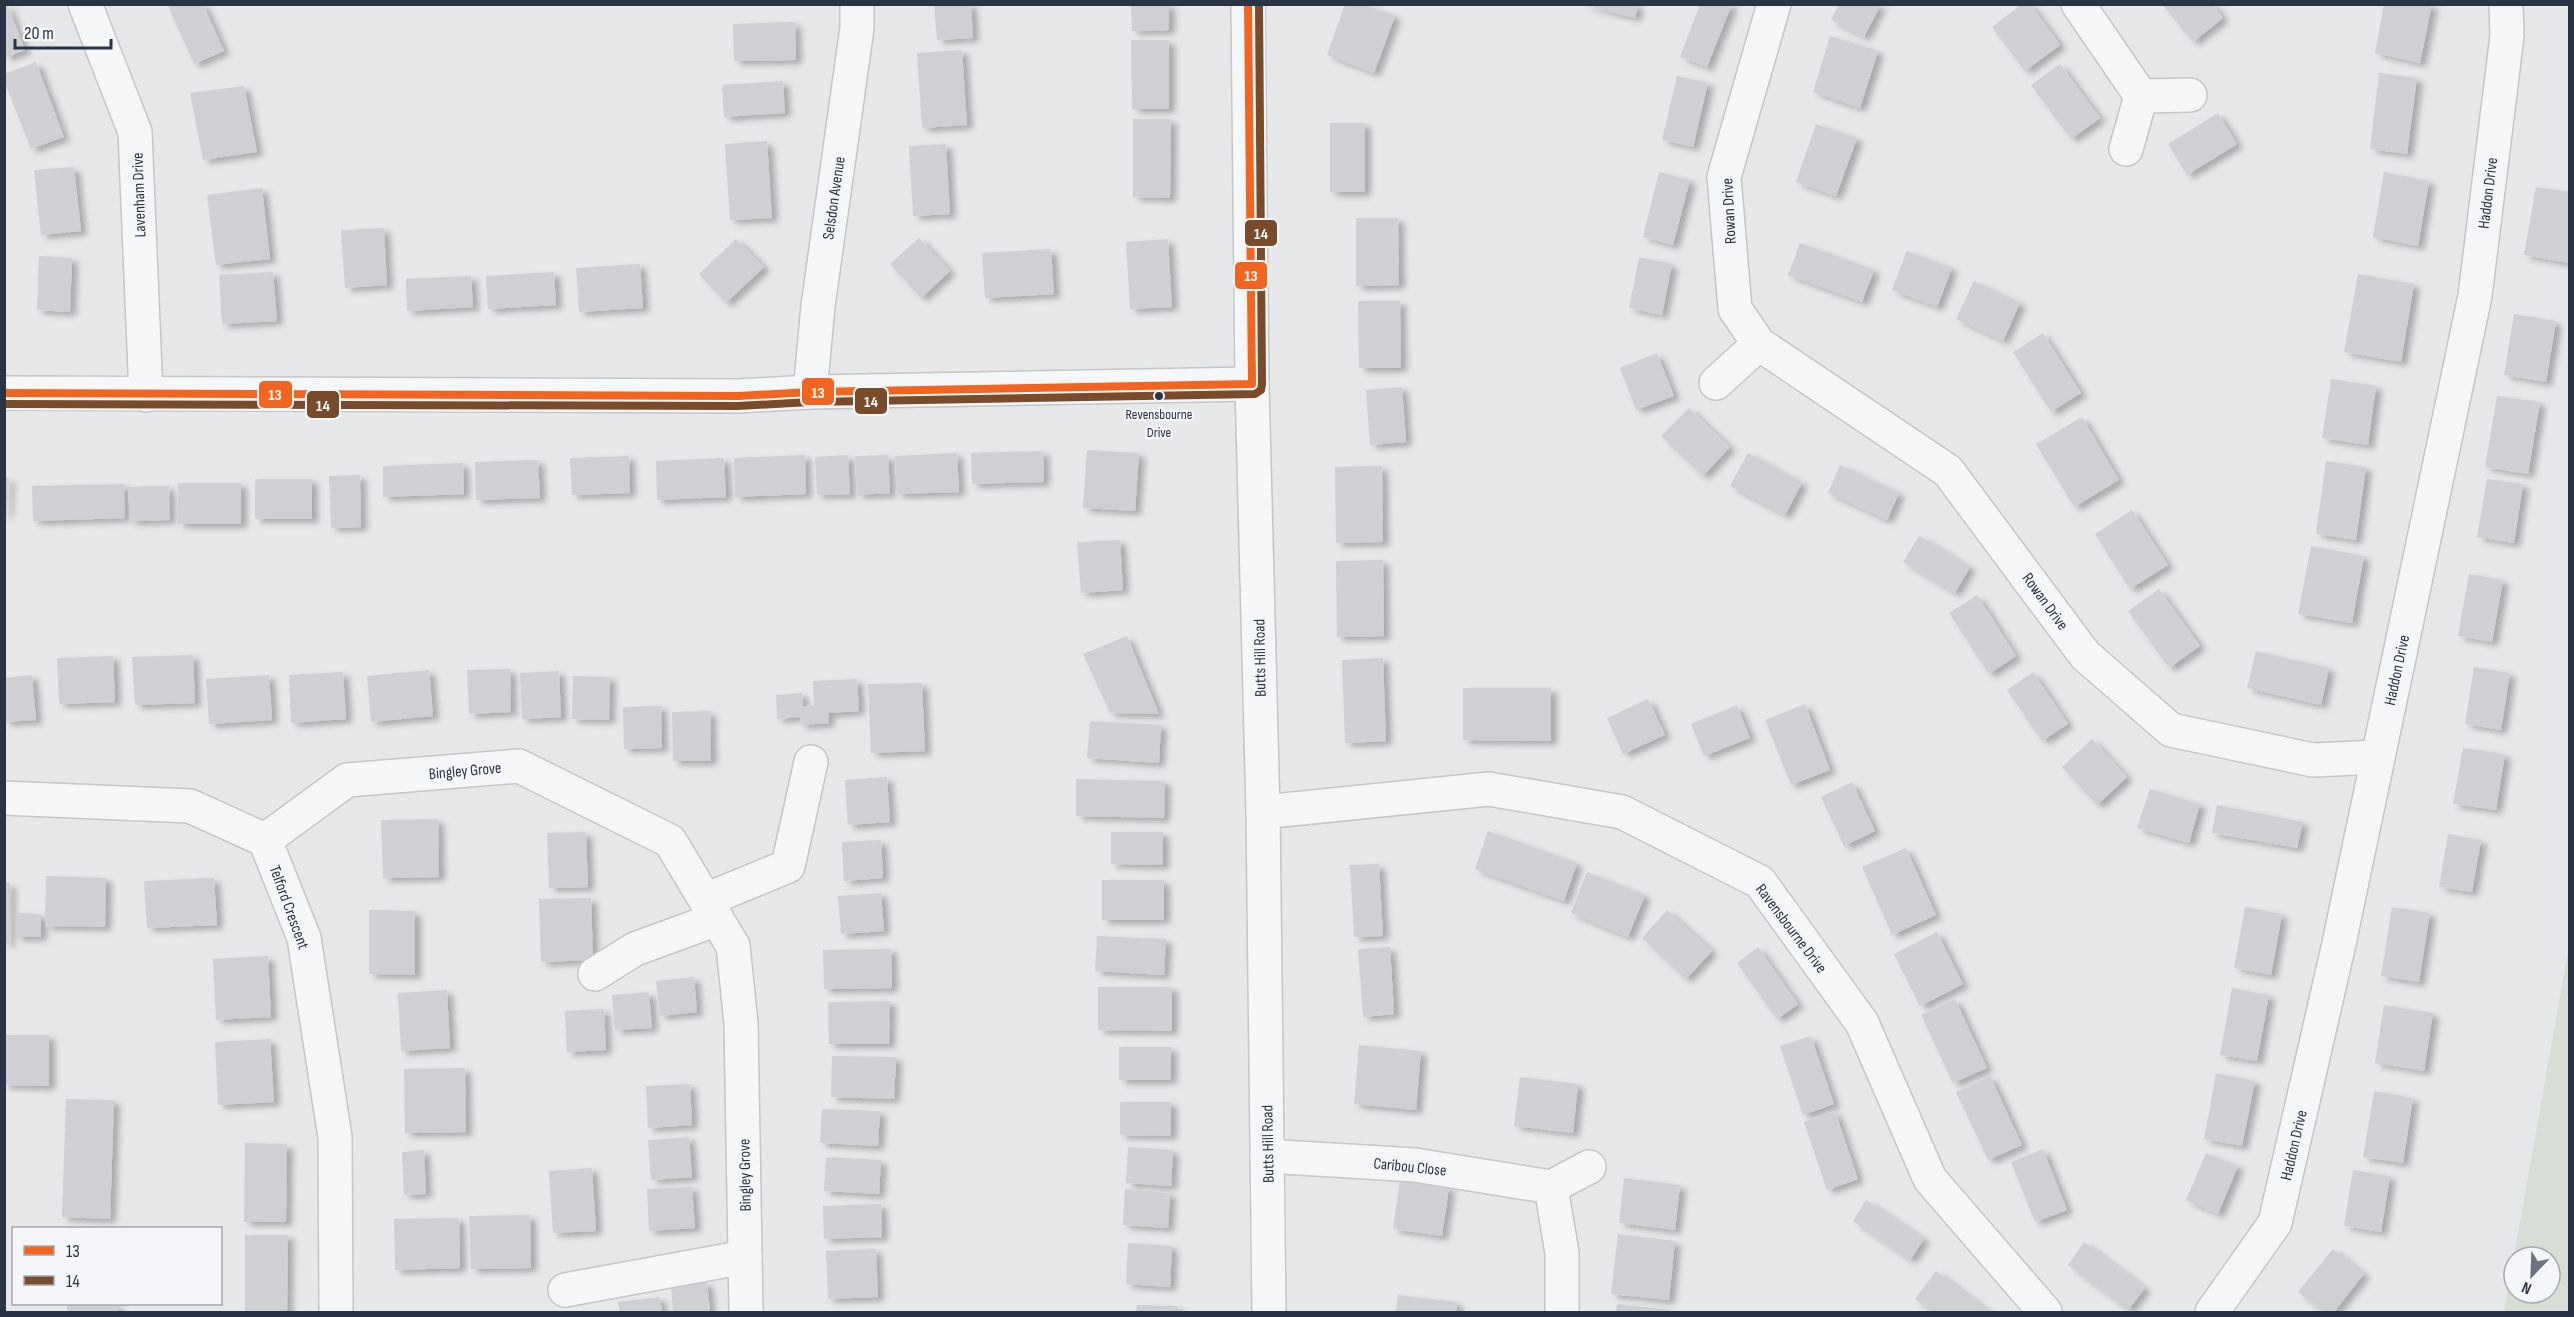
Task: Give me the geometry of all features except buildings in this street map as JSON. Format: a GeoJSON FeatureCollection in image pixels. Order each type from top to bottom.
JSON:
{"type":"FeatureCollection","features":[{"type":"Feature","properties":{"kind":"street","name":"Lavenham Drive"},"geometry":{"type":"LineString","coordinates":[[85,4],[135,132],[146,395]]}},
{"type":"Feature","properties":{"kind":"street","name":"Selsdon Avenue"},"geometry":{"type":"LineString","coordinates":[[810,392],[818,306],[856,28],[857,4]]}},
{"type":"Feature","properties":{"kind":"street","name":"Butts Hill Road"},"geometry":{"type":"LineString","coordinates":[[1248,4],[1252,384],[1263,812],[1269,1312]]}},
{"type":"Feature","properties":{"kind":"street","name":"Rowan Drive"},"geometry":{"type":"LineString","coordinates":[[1774,4],[1724,177],[1735,309],[1760,344],[1948,471],[2085,655],[2171,730],[2313,760],[2378,757]]}},
{"type":"Feature","properties":{"kind":"street"},"geometry":{"type":"LineString","coordinates":[[2078,4],[2141,96]]}},
{"type":"Feature","properties":{"kind":"street","name":"Haddon Drive"},"geometry":{"type":"LineString","coordinates":[[2212,1312],[2275,1223],[2338,948],[2475,296],[2507,36],[2506,4]]}},
{"type":"Feature","properties":{"kind":"street"},"geometry":{"type":"LineString","coordinates":[[2141,96],[2190,95]]}},
{"type":"Feature","properties":{"kind":"street"},"geometry":{"type":"LineString","coordinates":[[2126,149],[2141,96]]}},
{"type":"Feature","properties":{"kind":"street"},"geometry":{"type":"LineString","coordinates":[[1716,383],[1760,344]]}},
{"type":"Feature","properties":{"kind":"street"},"geometry":{"type":"LineString","coordinates":[[4,393],[738,396],[810,392],[1252,384]]}},
{"type":"Feature","properties":{"kind":"street"},"geometry":{"type":"LineString","coordinates":[[596,974],[635,949],[788,866],[811,762]]}},
{"type":"Feature","properties":{"kind":"street","name":"Bingley Grove"},"geometry":{"type":"LineString","coordinates":[[265,840],[347,780],[519,766],[670,841],[734,946],[741,1023],[746,1312]]}},
{"type":"Feature","properties":{"kind":"street","name":"Ravensbourne Drive"},"geometry":{"type":"LineString","coordinates":[[1263,812],[1489,789],[1622,812],[1760,882],[1862,1023],[1930,1179],[2045,1312]]}},
{"type":"Feature","properties":{"kind":"street"},"geometry":{"type":"LineString","coordinates":[[4,798],[190,806],[265,840]]}},
{"type":"Feature","properties":{"kind":"street","name":"Telford Crescent"},"geometry":{"type":"LineString","coordinates":[[265,840],[304,938],[335,1137],[336,1312]]}},
{"type":"Feature","properties":{"kind":"street","name":"Caribou Close"},"geometry":{"type":"LineString","coordinates":[[1267,1156],[1415,1165],[1551,1187]]}},
{"type":"Feature","properties":{"kind":"street"},"geometry":{"type":"LineString","coordinates":[[1562,1312],[1562,1253],[1551,1187],[1589,1167]]}},
{"type":"Feature","properties":{"kind":"street"},"geometry":{"type":"LineString","coordinates":[[565,1290],[745,1257]]}},
{"type":"Feature","properties":{"kind":"shaded area"},"geometry":{"type":"Polygon","coordinates":[[[2569,946],[2569,1312],[2504,1312],[2505,1305],[2562,1305],[2562,1245],[2516,1245],[2569,946]]]}},
{"type":"Feature","properties":{"kind":"transit line","name":"13"},"geometry":{"type":"LineString","coordinates":[[4,393],[738,396],[810,392],[1252,384],[1248,4]]}},
{"type":"Feature","properties":{"kind":"transit line","name":"14"},"geometry":{"type":"LineString","coordinates":[[4,404],[738,406],[810,402],[1255,394],[1261,390],[1262,384],[1259,4]]}},
{"type":"Feature","properties":{"kind":"place","name":"Revensbourne Drive"},"geometry":{"type":"Point","coordinates":[1159,396]}}]}
